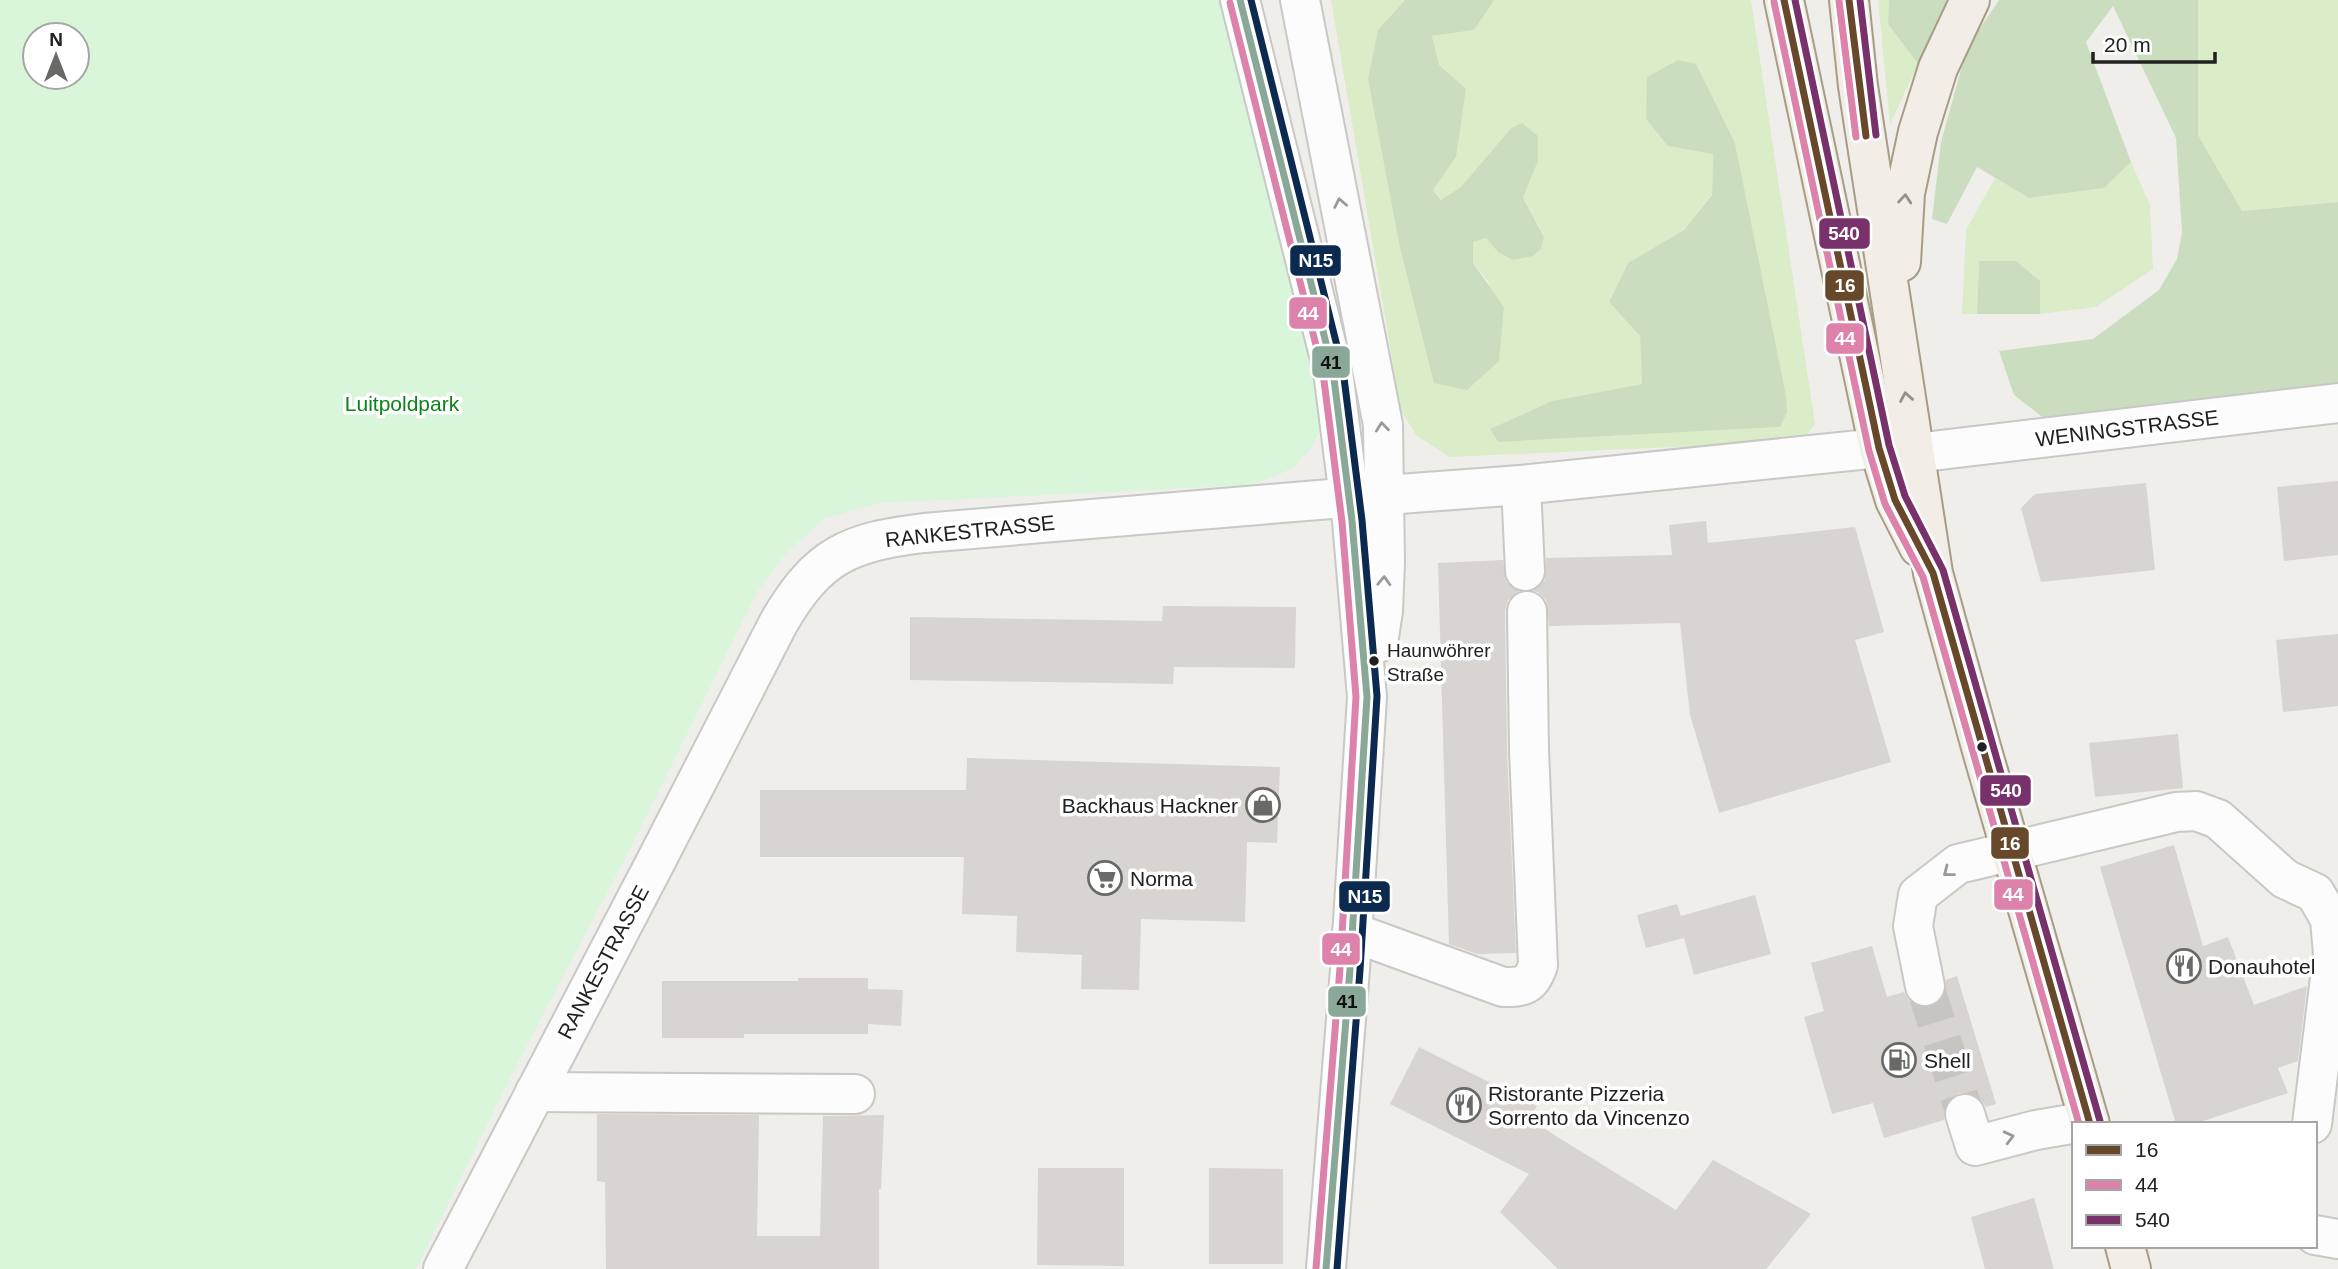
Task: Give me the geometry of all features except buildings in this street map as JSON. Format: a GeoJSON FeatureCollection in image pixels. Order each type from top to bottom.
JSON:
{"type":"FeatureCollection","features":[{"type":"Feature","properties":{"kind":"main road"},"geometry":{"type":"LineString","coordinates":[[1784,0],[1897,450],[2089,1122]]}},
{"type":"Feature","properties":{"kind":"main road"},"geometry":{"type":"LineString","coordinates":[[1849,0],[1858,86],[1897,341]]}},
{"type":"Feature","properties":{"kind":"main road"},"geometry":{"type":"LineString","coordinates":[[1897,450],[1897,341],[1905,193],[1918,132],[1938,68],[1970,0]]}},
{"type":"Feature","properties":{"kind":"main road"},"geometry":{"type":"LineString","coordinates":[[2126,1248],[2131,1269]]}},
{"type":"Feature","properties":{"kind":"street"},"geometry":{"type":"LineString","coordinates":[[1240,0],[1367,496],[1383,611],[1367,697],[1326,1269]]}},
{"type":"Feature","properties":{"kind":"street"},"geometry":{"type":"LineString","coordinates":[[1300,0],[1383,425],[1367,496]]}},
{"type":"Feature","properties":{"kind":"street","name":"WENINGSTRASSE"},"geometry":{"type":"LineString","coordinates":[[1897,450],[2338,403]]}},
{"type":"Feature","properties":{"kind":"street","name":"RANKESTRASSE"},"geometry":{"type":"LineString","coordinates":[[443,1269],[796,592],[823,565],[855,546],[887,537],[1521,485],[1897,450]]}},
{"type":"Feature","properties":{"kind":"street"},"geometry":{"type":"LineString","coordinates":[[1521,485],[1525,571]]}},
{"type":"Feature","properties":{"kind":"street"},"geometry":{"type":"LineString","coordinates":[[1352,932],[1503,987],[1521,987],[1533,979],[1538,965],[1529,750],[1527,611]]}},
{"type":"Feature","properties":{"kind":"street"},"geometry":{"type":"LineString","coordinates":[[1925,986],[1913,926],[1918,895],[1958,864],[2176,812],[2196,811],[2217,820],[2285,879],[2315,893],[2330,919],[2333,954],[2312,1122]]}},
{"type":"Feature","properties":{"kind":"street"},"geometry":{"type":"LineString","coordinates":[[535,1092],[855,1094]]}},
{"type":"Feature","properties":{"kind":"street"},"geometry":{"type":"LineString","coordinates":[[1965,1114],[1975,1146],[2036,1130],[2072,1125]]}},
{"type":"Feature","properties":{"kind":"street"},"geometry":{"type":"LineString","coordinates":[[2317,1235],[2338,1239]]}},
{"type":"Feature","properties":{"kind":"green space","name":"Luitpoldpark"},"geometry":{"type":"Polygon","coordinates":[[[0,0],[1219,0],[1290,238],[1321,376],[1322,425],[1312,447],[1297,464],[1279,475],[1250,485],[880,503],[825,518],[787,552],[757,592],[634,841],[514,1070],[416,1269],[0,1269],[0,0]]]}},
{"type":"Feature","properties":{"kind":"green space"},"geometry":{"type":"Polygon","coordinates":[[[1331,0],[1405,0],[1378,30],[1399,243],[1491,285],[1473,263],[1473,242],[1486,238],[1498,252],[1544,236],[1523,198],[1538,161],[1511,128],[1461,187],[1442,200],[1433,190],[1456,157],[1432,36],[1474,30],[1493,0],[1751,0],[1815,424],[1805,438],[1783,442],[1450,457],[1417,436],[1401,411],[1331,0]],[[1735,143],[1668,146],[1713,154],[1712,194],[1684,230],[1628,263],[1609,302],[1640,336],[1642,384],[1552,401],[1490,429],[1498,442],[1779,427],[1787,414],[1735,143]]]}},
{"type":"Feature","properties":{"kind":"green space"},"geometry":{"type":"Polygon","coordinates":[[[1405,0],[1493,0],[1474,30],[1432,36],[1439,65],[1466,89],[1456,157],[1433,190],[1441,200],[1461,187],[1511,128],[1522,123],[1538,136],[1538,161],[1523,198],[1544,237],[1541,249],[1533,256],[1513,260],[1498,252],[1486,238],[1473,242],[1473,263],[1504,307],[1499,361],[1467,390],[1434,383],[1399,243],[1368,79],[1378,30],[1405,0]]]}},
{"type":"Feature","properties":{"kind":"green space"},"geometry":{"type":"Polygon","coordinates":[[[1878,0],[1889,0],[1888,24],[1918,64],[1890,125],[1878,0]]]}},
{"type":"Feature","properties":{"kind":"green space"},"geometry":{"type":"Polygon","coordinates":[[[1889,0],[1947,0],[1918,64],[1888,24],[1889,0]]]}},
{"type":"Feature","properties":{"kind":"green space"},"geometry":{"type":"Polygon","coordinates":[[[1999,0],[2198,0],[2198,135],[2242,211],[2338,202],[2338,385],[2050,423],[2014,395],[1999,351],[2093,339],[2159,290],[2177,259],[2182,232],[2176,138],[2113,6],[2086,42],[2131,162],[2104,188],[2029,198],[1977,167],[1947,224],[1932,219],[1941,142],[1967,48],[1999,0]]]}},
{"type":"Feature","properties":{"kind":"green space"},"geometry":{"type":"Polygon","coordinates":[[[2198,0],[2338,0],[2338,202],[2242,211],[2198,135],[2198,0]]]}},
{"type":"Feature","properties":{"kind":"green space"},"geometry":{"type":"Polygon","coordinates":[[[1678,60],[1696,64],[1735,143],[1786,396],[1787,413],[1780,427],[1498,442],[1490,429],[1552,401],[1642,384],[1640,336],[1609,302],[1628,263],[1684,230],[1712,195],[1713,154],[1668,146],[1646,119],[1647,77],[1678,60]]]}},
{"type":"Feature","properties":{"kind":"green space"},"geometry":{"type":"Polygon","coordinates":[[[2131,162],[2150,205],[2153,269],[2096,307],[2040,314],[2040,281],[2016,261],[1979,261],[1977,314],[1962,314],[1966,230],[1995,178],[2029,198],[2104,188],[2131,162]]]}},
{"type":"Feature","properties":{"kind":"green space"},"geometry":{"type":"Polygon","coordinates":[[[1979,261],[2016,261],[2040,281],[2040,314],[1977,314],[1979,261]]]}},
{"type":"Feature","properties":{"kind":"tunnel"},"geometry":{"type":"LineString","coordinates":[[1925,986],[1965,1114]]}},
{"type":"Feature","properties":{"kind":"transit line","name":"41"},"geometry":{"type":"LineString","coordinates":[[1240,0],[1333,371],[1352,521],[1367,697],[1350,969],[1326,1269]]}},
{"type":"Feature","properties":{"kind":"transit line","name":"N15"},"geometry":{"type":"LineString","coordinates":[[1251,0],[1343,370],[1362,520],[1377,696],[1360,970],[1337,1269]]}},
{"type":"Feature","properties":{"kind":"transit line","name":"16"},"geometry":{"type":"LineString","coordinates":[[1784,0],[1879,448],[1895,500],[1933,573],[2089,1122]]}},
{"type":"Feature","properties":{"kind":"transit line","name":"540"},"geometry":{"type":"LineString","coordinates":[[1795,0],[1889,445],[1905,496],[1943,570],[2100,1121]]}},
{"type":"Feature","properties":{"kind":"transit line","name":"16"},"geometry":{"type":"LineString","coordinates":[[1849,0],[1866,136]]}},
{"type":"Feature","properties":{"kind":"transit line","name":"540"},"geometry":{"type":"LineString","coordinates":[[1860,0],[1876,135]]}},
{"type":"Feature","properties":{"kind":"transit line","name":"44"},"geometry":{"type":"LineString","coordinates":[[1839,1],[1856,137]]}},
{"type":"Feature","properties":{"kind":"transit line","name":"44"},"geometry":{"type":"LineString","coordinates":[[1774,2],[1869,451],[1885,504],[1923,577],[2078,1122]]}},
{"type":"Feature","properties":{"kind":"transit line","name":"44"},"geometry":{"type":"LineString","coordinates":[[1230,3],[1323,373],[1342,522],[1356,697],[1340,968],[1316,1268]]}},
{"type":"Feature","properties":{"kind":"place","name":"Haunwöhrer Straße"},"geometry":{"type":"Point","coordinates":[1374,661]}},
{"type":"Feature","properties":{"kind":"place","name":"Backhaus Hackner"},"geometry":{"type":"Point","coordinates":[1263,805]}},
{"type":"Feature","properties":{"kind":"place","name":"Norma"},"geometry":{"type":"Point","coordinates":[1105,878]}},
{"type":"Feature","properties":{"kind":"place","name":"Donauhotel"},"geometry":{"type":"Point","coordinates":[2184,966]}},
{"type":"Feature","properties":{"kind":"place","name":"Shell"},"geometry":{"type":"Point","coordinates":[1899,1060]}},
{"type":"Feature","properties":{"kind":"place","name":"Ristorante Pizzeria Sorrento da Vincenzo"},"geometry":{"type":"Point","coordinates":[1464,1105]}}]}
